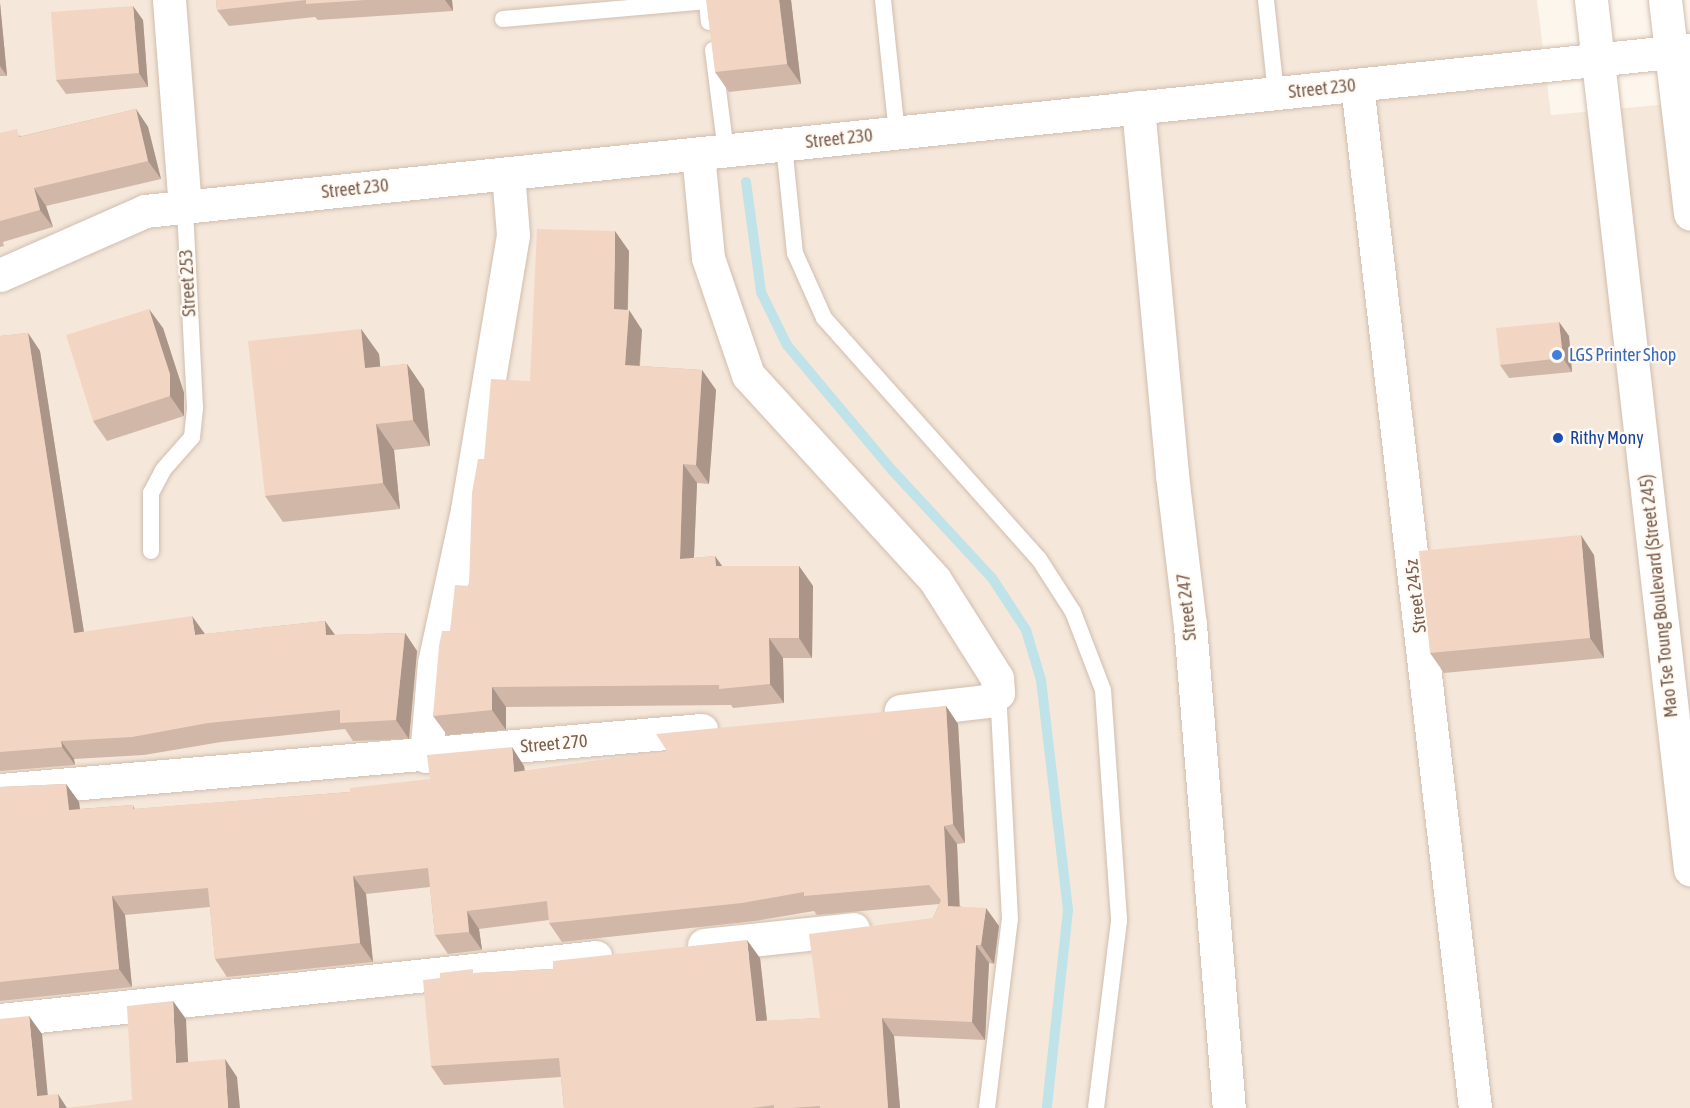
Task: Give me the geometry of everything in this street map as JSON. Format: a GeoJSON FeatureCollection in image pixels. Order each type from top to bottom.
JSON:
{"type":"FeatureCollection","features":[{"type":"Feature","properties":{"kind":"street","name":"Street 253"},"geometry":{"type":"LineString","coordinates":[[169,0],[184,207]]}},
{"type":"Feature","properties":{"kind":"street","name":"Mao Tse Toung Boulevard (Street 245)"},"geometry":{"type":"LineString","coordinates":[[1591,0],[1690,869]]}},
{"type":"Feature","properties":{"kind":"street"},"geometry":{"type":"LineString","coordinates":[[1665,0],[1680,51],[1690,214]]}},
{"type":"Feature","properties":{"kind":"street","name":"Street 230"},"geometry":{"type":"LineString","coordinates":[[0,275],[145,211],[1680,51]]}},
{"type":"Feature","properties":{"kind":"street","name":"Street 245z"},"geometry":{"type":"LineString","coordinates":[[1357,85],[1475,1108]]}},
{"type":"Feature","properties":{"kind":"street","name":"Street 247"},"geometry":{"type":"LineString","coordinates":[[1138,107],[1172,475],[1190,625],[1229,1108]]}},
{"type":"Feature","properties":{"kind":"street"},"geometry":{"type":"LineString","coordinates":[[712,152],[708,258],[748,375],[935,580],[997,678],[998,693],[975,704],[867,714]]}},
{"type":"Feature","properties":{"kind":"street"},"geometry":{"type":"LineString","coordinates":[[426,756],[434,663],[469,498],[513,235],[508,173]]}},
{"type":"Feature","properties":{"kind":"street","name":"Street 270"},"geometry":{"type":"LineString","coordinates":[[0,790],[426,756],[736,726]]}},
{"type":"Feature","properties":{"kind":"street"},"geometry":{"type":"LineString","coordinates":[[675,948],[888,926]]}},
{"type":"Feature","properties":{"kind":"street"},"geometry":{"type":"LineString","coordinates":[[0,1020],[627,953]]}},
{"type":"Feature","properties":{"kind":"lane"},"geometry":{"type":"LineString","coordinates":[[883,0],[897,133]]}},
{"type":"Feature","properties":{"kind":"lane"},"geometry":{"type":"LineString","coordinates":[[1266,0],[1276,94]]}},
{"type":"Feature","properties":{"kind":"lane"},"geometry":{"type":"LineString","coordinates":[[503,19],[707,2],[712,152]]}},
{"type":"Feature","properties":{"kind":"lane"},"geometry":{"type":"LineString","coordinates":[[784,145],[795,253],[824,318],[1039,559],[1073,612],[1103,690],[1119,921],[1096,1108]]}},
{"type":"Feature","properties":{"kind":"lane","name":"Street 253"},"geometry":{"type":"LineString","coordinates":[[151,551],[151,492],[163,470],[192,437],[195,408],[184,207]]}},
{"type":"Feature","properties":{"kind":"lane"},"geometry":{"type":"LineString","coordinates":[[987,1108],[1010,919],[998,693]]}},
{"type":"Feature","properties":{"kind":"shaded area"},"geometry":{"type":"Polygon","coordinates":[[[0,0],[1537,0],[1551,115],[1690,102],[1690,1108],[0,1108],[0,0]]]}},
{"type":"Feature","properties":{"kind":"building"},"geometry":{"type":"Polygon","coordinates":[[[216,0],[306,0],[217,10],[216,0]]]}},
{"type":"Feature","properties":{"kind":"building"},"geometry":{"type":"Polygon","coordinates":[[[306,0],[366,0],[306,4],[306,0]]]}},
{"type":"Feature","properties":{"kind":"building"},"geometry":{"type":"Polygon","coordinates":[[[706,0],[779,0],[787,64],[715,72],[706,0]]]}},
{"type":"Feature","properties":{"kind":"building"},"geometry":{"type":"Polygon","coordinates":[[[133,6],[139,73],[56,80],[51,12],[133,6]]]}},
{"type":"Feature","properties":{"kind":"building"},"geometry":{"type":"Polygon","coordinates":[[[136,109],[148,161],[34,188],[40,210],[0,221],[0,133],[17,129],[19,137],[136,109]]]}},
{"type":"Feature","properties":{"kind":"building"},"geometry":{"type":"Polygon","coordinates":[[[537,229],[615,231],[614,309],[629,310],[625,365],[702,370],[696,465],[683,464],[680,559],[715,556],[716,566],[799,566],[799,638],[769,638],[770,684],[719,689],[719,685],[492,687],[492,710],[433,716],[442,631],[450,631],[455,585],[469,586],[472,493],[478,459],[484,459],[491,379],[530,381],[537,229]]]}},
{"type":"Feature","properties":{"kind":"building"},"geometry":{"type":"Polygon","coordinates":[[[149,309],[170,374],[170,396],[93,421],[66,335],[149,309]]]}},
{"type":"Feature","properties":{"kind":"building"},"geometry":{"type":"Polygon","coordinates":[[[1559,322],[1563,358],[1500,365],[1496,328],[1559,322]]]}},
{"type":"Feature","properties":{"kind":"building"},"geometry":{"type":"Polygon","coordinates":[[[361,329],[365,368],[407,364],[413,420],[376,424],[383,483],[265,496],[248,341],[361,329]]]}},
{"type":"Feature","properties":{"kind":"building"},"geometry":{"type":"Polygon","coordinates":[[[28,333],[74,633],[192,616],[195,635],[325,621],[326,635],[405,633],[396,720],[340,723],[340,710],[208,723],[132,737],[61,741],[62,747],[0,752],[0,336],[28,333]]]}},
{"type":"Feature","properties":{"kind":"building"},"geometry":{"type":"Polygon","coordinates":[[[1581,535],[1590,638],[1430,653],[1419,551],[1581,535]]]}},
{"type":"Feature","properties":{"kind":"building"},"geometry":{"type":"Polygon","coordinates":[[[946,706],[953,824],[944,826],[948,906],[986,908],[981,945],[976,945],[972,1022],[882,1018],[888,1108],[820,1108],[820,1106],[774,1108],[774,1105],[752,1108],[564,1108],[559,1058],[431,1066],[423,980],[440,978],[440,973],[473,969],[473,973],[553,969],[553,961],[747,940],[756,1021],[820,1018],[809,934],[933,918],[941,900],[929,885],[804,896],[804,892],[742,903],[549,923],[547,901],[467,911],[469,932],[435,935],[428,868],[353,876],[360,943],[215,959],[208,888],[112,896],[119,969],[0,982],[0,787],[66,784],[69,810],[133,805],[133,809],[350,792],[350,788],[430,779],[427,755],[512,747],[514,772],[667,751],[656,734],[946,706]]]}},
{"type":"Feature","properties":{"kind":"building"},"geometry":{"type":"Polygon","coordinates":[[[173,1001],[176,1063],[225,1059],[228,1108],[65,1108],[132,1100],[127,1006],[173,1001]]]}},
{"type":"Feature","properties":{"kind":"building"},"geometry":{"type":"Polygon","coordinates":[[[29,1016],[37,1096],[58,1094],[59,1108],[0,1108],[0,1019],[29,1016]]]}},
{"type":"Feature","properties":{"kind":"waterway"},"geometry":{"type":"LineString","coordinates":[[746,182],[761,292],[787,345],[892,470],[992,578],[1026,630],[1041,680],[1068,910],[1047,1108]]}},
{"type":"Feature","properties":{"kind":"place","name":"LGS Printer Shop"},"geometry":{"type":"Point","coordinates":[1557,355]}},
{"type":"Feature","properties":{"kind":"place","name":"Rithy Mony"},"geometry":{"type":"Point","coordinates":[1558,438]}}]}
